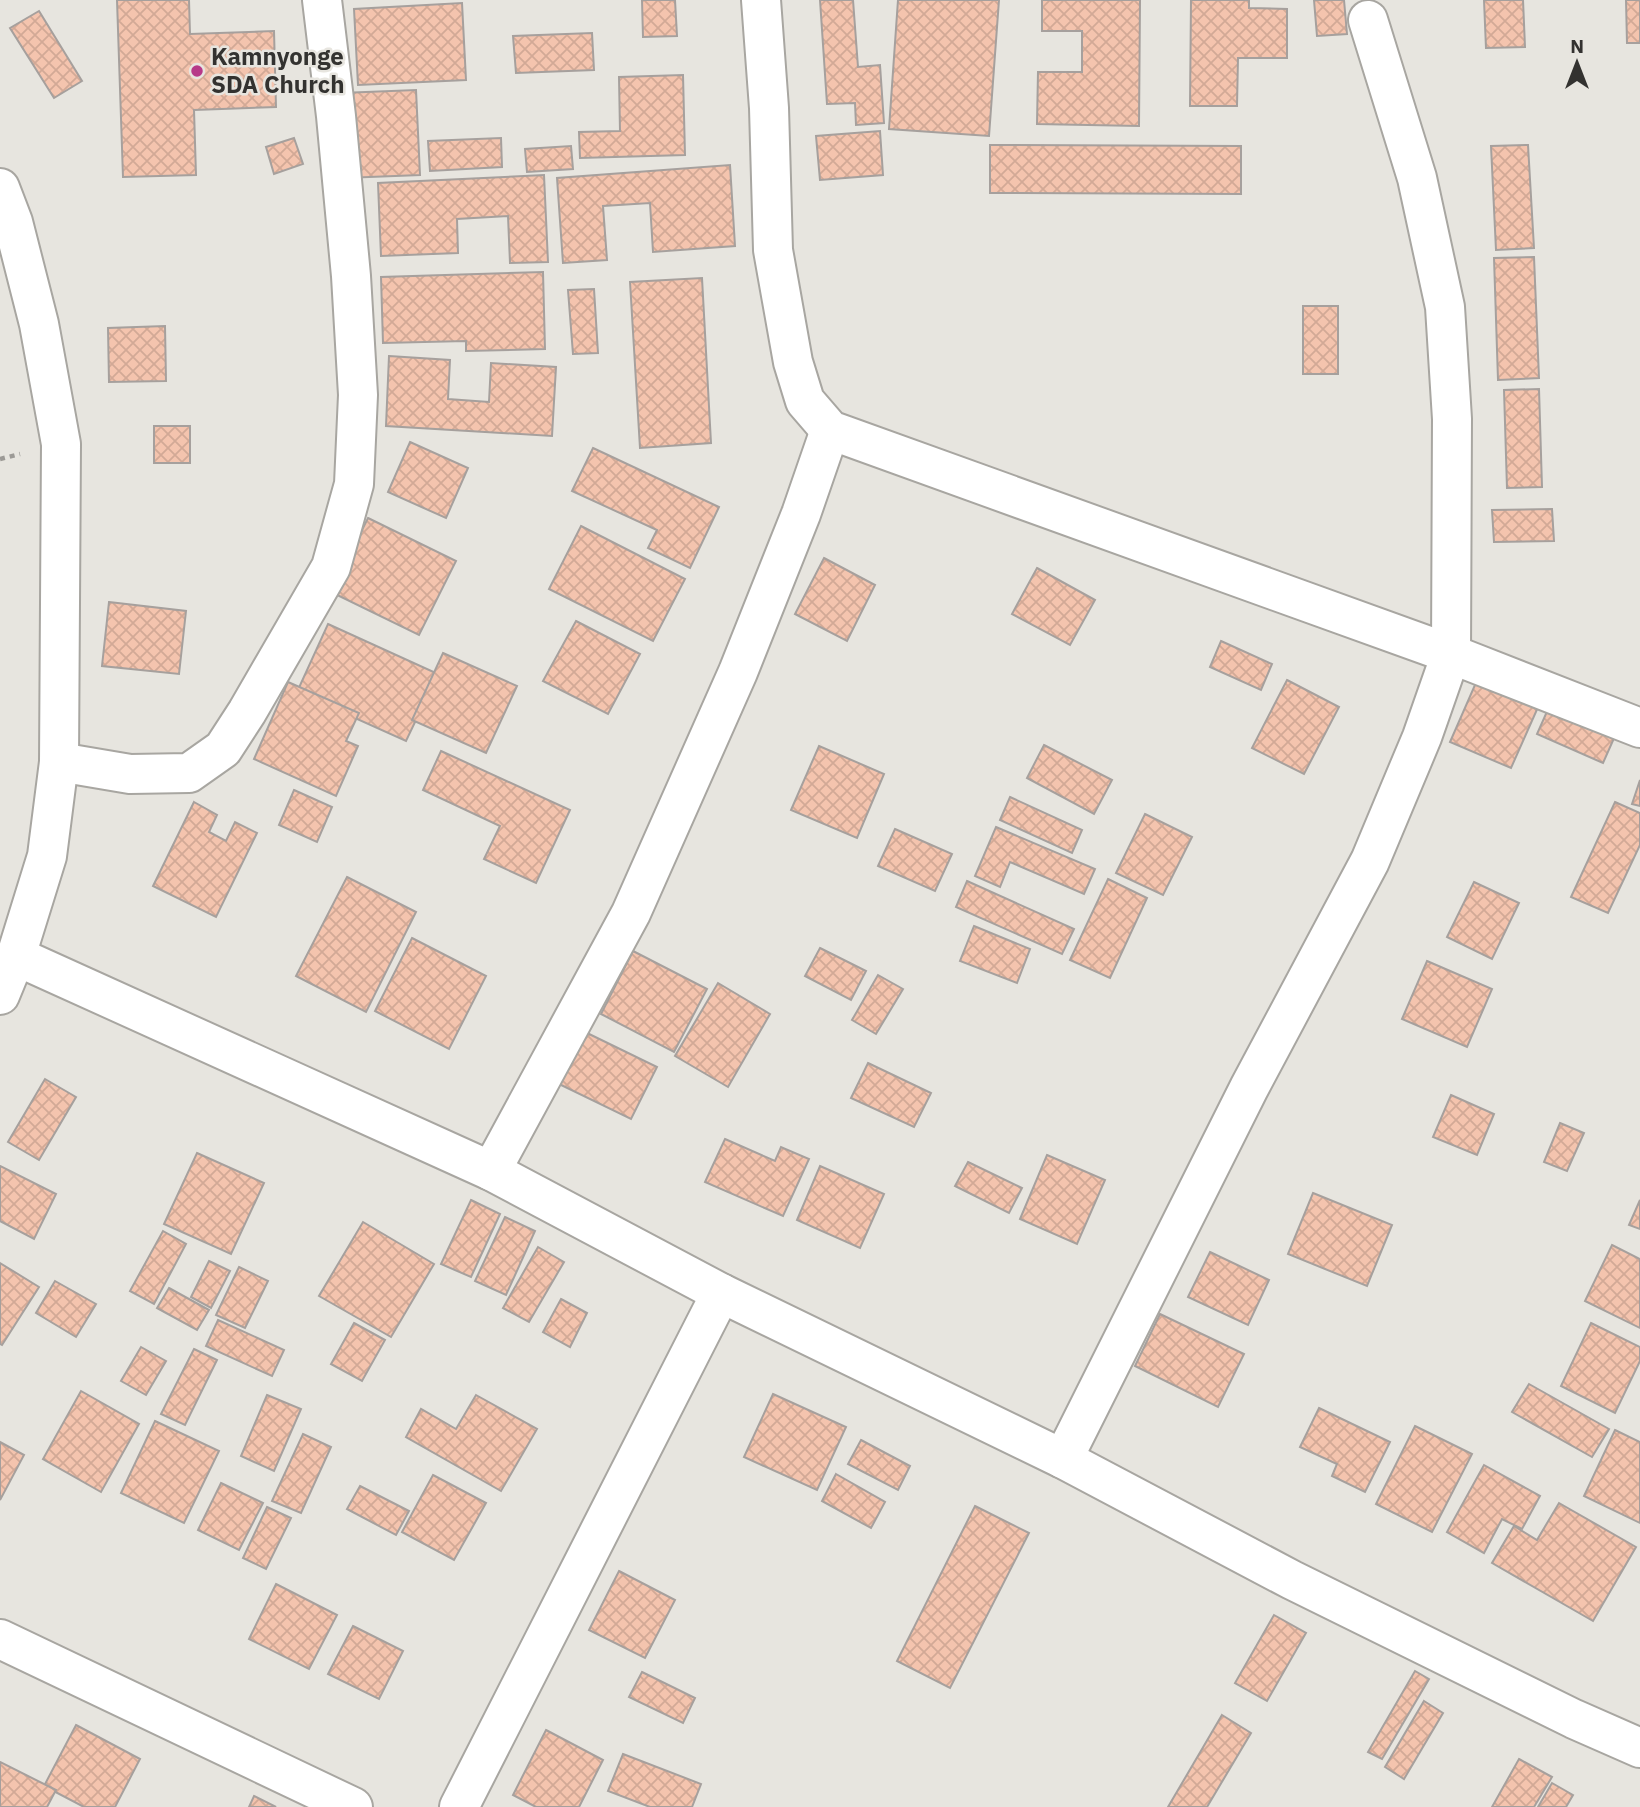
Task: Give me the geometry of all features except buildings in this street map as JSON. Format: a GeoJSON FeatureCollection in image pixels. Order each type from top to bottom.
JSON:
{"type":"FeatureCollection","features":[{"type":"Feature","properties":{"kind":"street"},"geometry":{"type":"LineString","coordinates":[[59,762],[130,774],[188,773],[223,749],[331,567],[354,484],[358,394],[351,276],[322,0]]}},
{"type":"Feature","properties":{"kind":"street"},"geometry":{"type":"LineString","coordinates":[[761,0],[769,108],[773,250],[793,362],[805,401],[830,430],[1451,654],[1640,728]]}},
{"type":"Feature","properties":{"kind":"street"},"geometry":{"type":"LineString","coordinates":[[1063,1459],[1250,1088],[1370,861],[1422,737],[1451,654],[1452,419],[1445,307],[1417,178],[1368,20]]}},
{"type":"Feature","properties":{"kind":"street"},"geometry":{"type":"LineString","coordinates":[[0,188],[13,222],[39,324],[61,444],[59,762],[47,856],[16,956],[0,995]]}},
{"type":"Feature","properties":{"kind":"street"},"geometry":{"type":"LineString","coordinates":[[491,1171],[631,913],[738,672],[801,514],[830,430]]}},
{"type":"Feature","properties":{"kind":"street"},"geometry":{"type":"LineString","coordinates":[[16,956],[491,1171],[721,1293],[1063,1459],[1292,1580],[1574,1719],[1640,1748]]}},
{"type":"Feature","properties":{"kind":"street"},"geometry":{"type":"LineString","coordinates":[[459,1807],[721,1293]]}},
{"type":"Feature","properties":{"kind":"street"},"geometry":{"type":"LineString","coordinates":[[0,1639],[353,1807]]}},
{"type":"Feature","properties":{"kind":"place","name":"Kamnyonge SDA Church"},"geometry":{"type":"Point","coordinates":[197,71]}}]}
